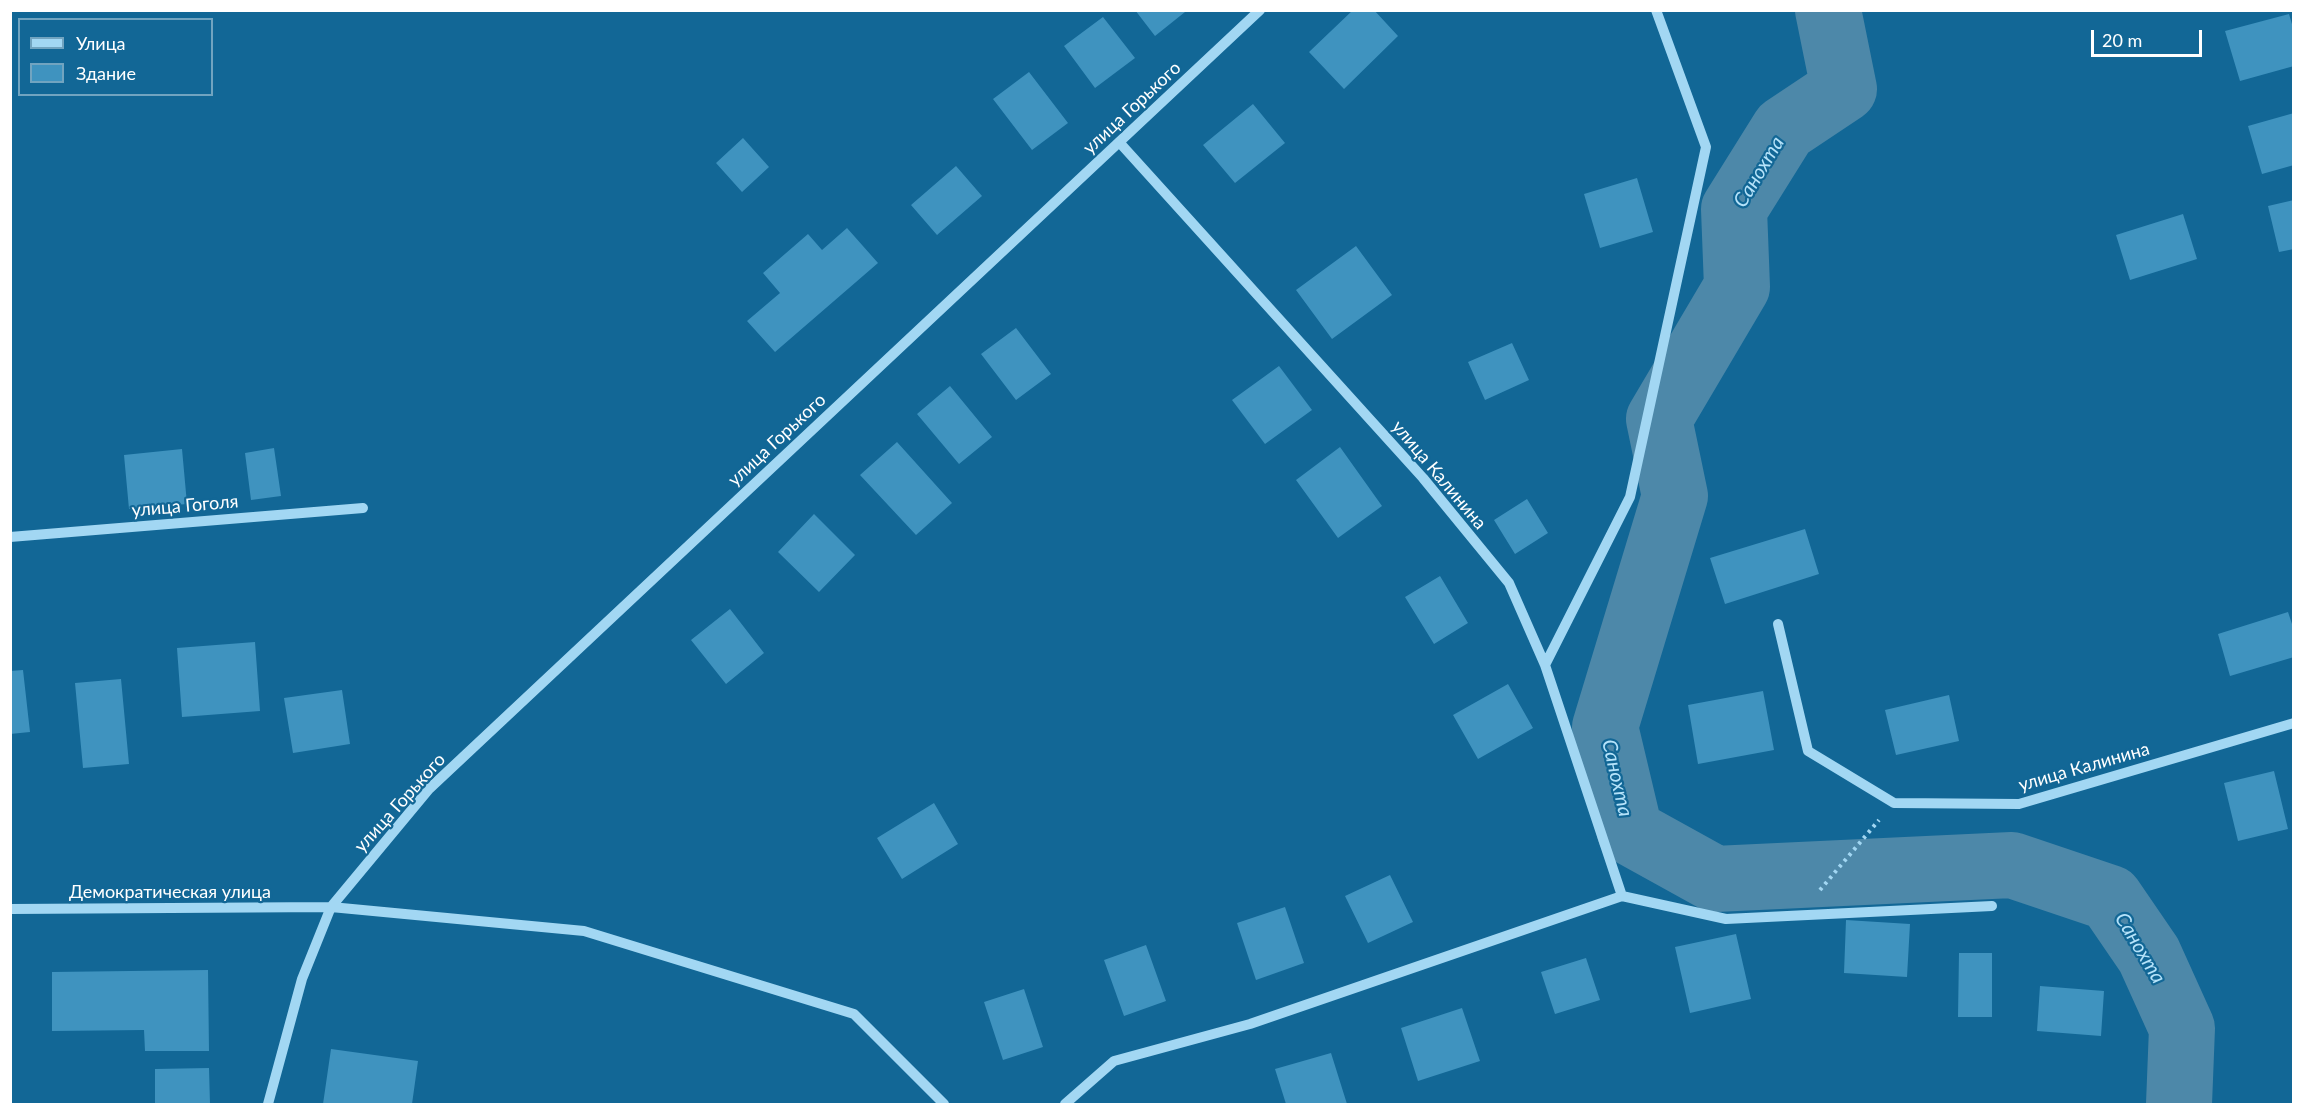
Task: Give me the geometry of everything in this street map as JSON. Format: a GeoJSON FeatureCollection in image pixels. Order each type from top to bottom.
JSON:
{"type":"FeatureCollection","features":[{"type":"Feature","properties":{"kind":"street","name":"улица Горького"},"geometry":{"type":"LineString","coordinates":[[268,1104],[302,979],[331,907],[429,789],[1260,10]]}},
{"type":"Feature","properties":{"kind":"street"},"geometry":{"type":"LineString","coordinates":[[1545,665],[1630,497],[1707,147],[1656,10]]}},
{"type":"Feature","properties":{"kind":"street","name":"улица Калинина"},"geometry":{"type":"LineString","coordinates":[[1119,142],[1423,478],[1509,583],[1545,665],[1622,896]]}},
{"type":"Feature","properties":{"kind":"street","name":"улица Гоголя"},"geometry":{"type":"LineString","coordinates":[[10,537],[363,508]]}},
{"type":"Feature","properties":{"kind":"street"},"geometry":{"type":"LineString","coordinates":[[1778,624],[1808,751],[1894,804]]}},
{"type":"Feature","properties":{"kind":"street","name":"улица Калинина"},"geometry":{"type":"LineString","coordinates":[[1894,804],[2019,804],[2294,723]]}},
{"type":"Feature","properties":{"kind":"street"},"geometry":{"type":"LineString","coordinates":[[1065,1104],[1114,1060],[1250,1024],[1622,896],[1726,919],[1992,906]]}},
{"type":"Feature","properties":{"kind":"street","name":"Демократическая улица"},"geometry":{"type":"LineString","coordinates":[[10,909],[331,907],[584,931],[854,1014],[944,1104]]}},
{"type":"Feature","properties":{"kind":"path"},"geometry":{"type":"LineString","coordinates":[[1798,915],[1894,804]]}},
{"type":"Feature","properties":{"kind":"building"},"geometry":{"type":"Polygon","coordinates":[[[1135,10],[1184,10],[1185,12],[1155,36],[1135,10]]]}},
{"type":"Feature","properties":{"kind":"building"},"geometry":{"type":"Polygon","coordinates":[[[1353,10],[1374,10],[1398,36],[1344,89],[1309,52],[1353,10]]]}},
{"type":"Feature","properties":{"kind":"building"},"geometry":{"type":"Polygon","coordinates":[[[2289,14],[2294,31],[2294,66],[2240,81],[2225,31],[2289,14]]]}},
{"type":"Feature","properties":{"kind":"building"},"geometry":{"type":"Polygon","coordinates":[[[1103,17],[1135,58],[1095,88],[1064,46],[1103,17]]]}},
{"type":"Feature","properties":{"kind":"building"},"geometry":{"type":"Polygon","coordinates":[[[1029,72],[1068,123],[1032,150],[993,99],[1029,72]]]}},
{"type":"Feature","properties":{"kind":"building"},"geometry":{"type":"Polygon","coordinates":[[[1253,104],[1285,143],[1235,183],[1203,145],[1253,104]]]}},
{"type":"Feature","properties":{"kind":"building"},"geometry":{"type":"Polygon","coordinates":[[[2294,113],[2294,165],[2262,174],[2248,126],[2294,113]]]}},
{"type":"Feature","properties":{"kind":"building"},"geometry":{"type":"Polygon","coordinates":[[[743,138],[769,167],[742,192],[716,163],[743,138]]]}},
{"type":"Feature","properties":{"kind":"building"},"geometry":{"type":"Polygon","coordinates":[[[956,166],[982,196],[937,235],[911,205],[956,166]]]}},
{"type":"Feature","properties":{"kind":"building"},"geometry":{"type":"Polygon","coordinates":[[[1637,178],[1653,232],[1600,248],[1584,194],[1637,178]]]}},
{"type":"Feature","properties":{"kind":"building"},"geometry":{"type":"Polygon","coordinates":[[[2294,200],[2294,249],[2279,252],[2268,206],[2294,200]]]}},
{"type":"Feature","properties":{"kind":"building"},"geometry":{"type":"Polygon","coordinates":[[[2183,214],[2197,259],[2130,280],[2116,235],[2183,214]]]}},
{"type":"Feature","properties":{"kind":"building"},"geometry":{"type":"Polygon","coordinates":[[[847,228],[878,263],[775,352],[747,321],[780,293],[763,273],[808,234],[822,250],[847,228]]]}},
{"type":"Feature","properties":{"kind":"building"},"geometry":{"type":"Polygon","coordinates":[[[1356,246],[1392,295],[1332,339],[1296,290],[1356,246]]]}},
{"type":"Feature","properties":{"kind":"building"},"geometry":{"type":"Polygon","coordinates":[[[1016,328],[1051,374],[1016,400],[981,354],[1016,328]]]}},
{"type":"Feature","properties":{"kind":"building"},"geometry":{"type":"Polygon","coordinates":[[[1512,343],[1529,380],[1485,400],[1468,362],[1512,343]]]}},
{"type":"Feature","properties":{"kind":"building"},"geometry":{"type":"Polygon","coordinates":[[[1279,366],[1312,410],[1265,444],[1232,400],[1279,366]]]}},
{"type":"Feature","properties":{"kind":"building"},"geometry":{"type":"Polygon","coordinates":[[[950,386],[992,437],[959,464],[917,414],[950,386]]]}},
{"type":"Feature","properties":{"kind":"building"},"geometry":{"type":"Polygon","coordinates":[[[897,442],[952,503],[916,535],[860,475],[897,442]]]}},
{"type":"Feature","properties":{"kind":"building"},"geometry":{"type":"Polygon","coordinates":[[[1340,447],[1382,506],[1338,538],[1296,480],[1340,447]]]}},
{"type":"Feature","properties":{"kind":"building"},"geometry":{"type":"Polygon","coordinates":[[[274,448],[281,496],[251,500],[245,453],[274,448]]]}},
{"type":"Feature","properties":{"kind":"building"},"geometry":{"type":"Polygon","coordinates":[[[182,449],[187,504],[129,509],[124,455],[182,449]]]}},
{"type":"Feature","properties":{"kind":"building"},"geometry":{"type":"Polygon","coordinates":[[[1527,499],[1548,533],[1515,554],[1494,520],[1527,499]]]}},
{"type":"Feature","properties":{"kind":"building"},"geometry":{"type":"Polygon","coordinates":[[[814,514],[855,555],[819,592],[778,552],[814,514]]]}},
{"type":"Feature","properties":{"kind":"building"},"geometry":{"type":"Polygon","coordinates":[[[1805,529],[1819,574],[1725,604],[1710,558],[1805,529]]]}},
{"type":"Feature","properties":{"kind":"building"},"geometry":{"type":"Polygon","coordinates":[[[1440,576],[1468,623],[1434,644],[1405,597],[1440,576]]]}},
{"type":"Feature","properties":{"kind":"building"},"geometry":{"type":"Polygon","coordinates":[[[730,609],[764,653],[726,684],[691,640],[730,609]]]}},
{"type":"Feature","properties":{"kind":"building"},"geometry":{"type":"Polygon","coordinates":[[[2288,612],[2294,630],[2294,657],[2230,676],[2218,634],[2288,612]]]}},
{"type":"Feature","properties":{"kind":"building"},"geometry":{"type":"Polygon","coordinates":[[[255,642],[260,711],[182,717],[177,648],[255,642]]]}},
{"type":"Feature","properties":{"kind":"building"},"geometry":{"type":"Polygon","coordinates":[[[23,670],[30,732],[10,734],[10,671],[23,670]]]}},
{"type":"Feature","properties":{"kind":"building"},"geometry":{"type":"Polygon","coordinates":[[[121,679],[129,764],[83,768],[75,683],[121,679]]]}},
{"type":"Feature","properties":{"kind":"building"},"geometry":{"type":"Polygon","coordinates":[[[1508,684],[1533,728],[1478,759],[1453,715],[1508,684]]]}},
{"type":"Feature","properties":{"kind":"building"},"geometry":{"type":"Polygon","coordinates":[[[342,690],[350,744],[293,753],[284,698],[342,690]]]}},
{"type":"Feature","properties":{"kind":"building"},"geometry":{"type":"Polygon","coordinates":[[[1763,691],[1774,750],[1698,764],[1688,705],[1763,691]]]}},
{"type":"Feature","properties":{"kind":"building"},"geometry":{"type":"Polygon","coordinates":[[[1949,695],[1959,741],[1896,755],[1885,710],[1949,695]]]}},
{"type":"Feature","properties":{"kind":"building"},"geometry":{"type":"Polygon","coordinates":[[[2274,771],[2288,829],[2238,841],[2224,783],[2274,771]]]}},
{"type":"Feature","properties":{"kind":"building"},"geometry":{"type":"Polygon","coordinates":[[[934,803],[958,844],[902,879],[877,838],[934,803]]]}},
{"type":"Feature","properties":{"kind":"building"},"geometry":{"type":"Polygon","coordinates":[[[1390,875],[1413,922],[1368,943],[1345,896],[1390,875]]]}},
{"type":"Feature","properties":{"kind":"building"},"geometry":{"type":"Polygon","coordinates":[[[1285,907],[1304,963],[1256,980],[1237,923],[1285,907]]]}},
{"type":"Feature","properties":{"kind":"building"},"geometry":{"type":"Polygon","coordinates":[[[1846,920],[1910,924],[1907,977],[1844,973],[1846,920]]]}},
{"type":"Feature","properties":{"kind":"building"},"geometry":{"type":"Polygon","coordinates":[[[1736,934],[1751,999],[1690,1013],[1675,947],[1736,934]]]}},
{"type":"Feature","properties":{"kind":"building"},"geometry":{"type":"Polygon","coordinates":[[[1146,945],[1166,1001],[1124,1016],[1104,960],[1146,945]]]}},
{"type":"Feature","properties":{"kind":"building"},"geometry":{"type":"Polygon","coordinates":[[[1959,953],[1992,953],[1992,1017],[1958,1017],[1959,953]]]}},
{"type":"Feature","properties":{"kind":"building"},"geometry":{"type":"Polygon","coordinates":[[[1586,958],[1600,1000],[1555,1014],[1541,972],[1586,958]]]}},
{"type":"Feature","properties":{"kind":"building"},"geometry":{"type":"Polygon","coordinates":[[[208,970],[209,1051],[145,1051],[144,1030],[52,1031],[52,972],[208,970]]]}},
{"type":"Feature","properties":{"kind":"building"},"geometry":{"type":"Polygon","coordinates":[[[2040,986],[2104,991],[2101,1036],[2037,1031],[2040,986]]]}},
{"type":"Feature","properties":{"kind":"building"},"geometry":{"type":"Polygon","coordinates":[[[1024,989],[1043,1047],[1003,1060],[984,1002],[1024,989]]]}},
{"type":"Feature","properties":{"kind":"building"},"geometry":{"type":"Polygon","coordinates":[[[1462,1008],[1480,1061],[1418,1081],[1401,1028],[1462,1008]]]}},
{"type":"Feature","properties":{"kind":"building"},"geometry":{"type":"Polygon","coordinates":[[[331,1049],[418,1061],[412,1104],[323,1104],[331,1049]]]}},
{"type":"Feature","properties":{"kind":"building"},"geometry":{"type":"Polygon","coordinates":[[[1331,1053],[1347,1104],[1286,1104],[1275,1069],[1331,1053]]]}},
{"type":"Feature","properties":{"kind":"building"},"geometry":{"type":"Polygon","coordinates":[[[209,1068],[210,1104],[155,1104],[155,1069],[209,1068]]]}},
{"type":"Feature","properties":{"kind":"waterway","name":"Санохта"},"geometry":{"type":"LineString","coordinates":[[1828,10],[1844,89],[1784,129],[1734,209],[1737,287],[1659,419],[1675,496],[1605,727],[1630,832],[1715,879],[2012,865],[2110,898],[2149,955],[2182,1028],[2179,1104]]}}]}
